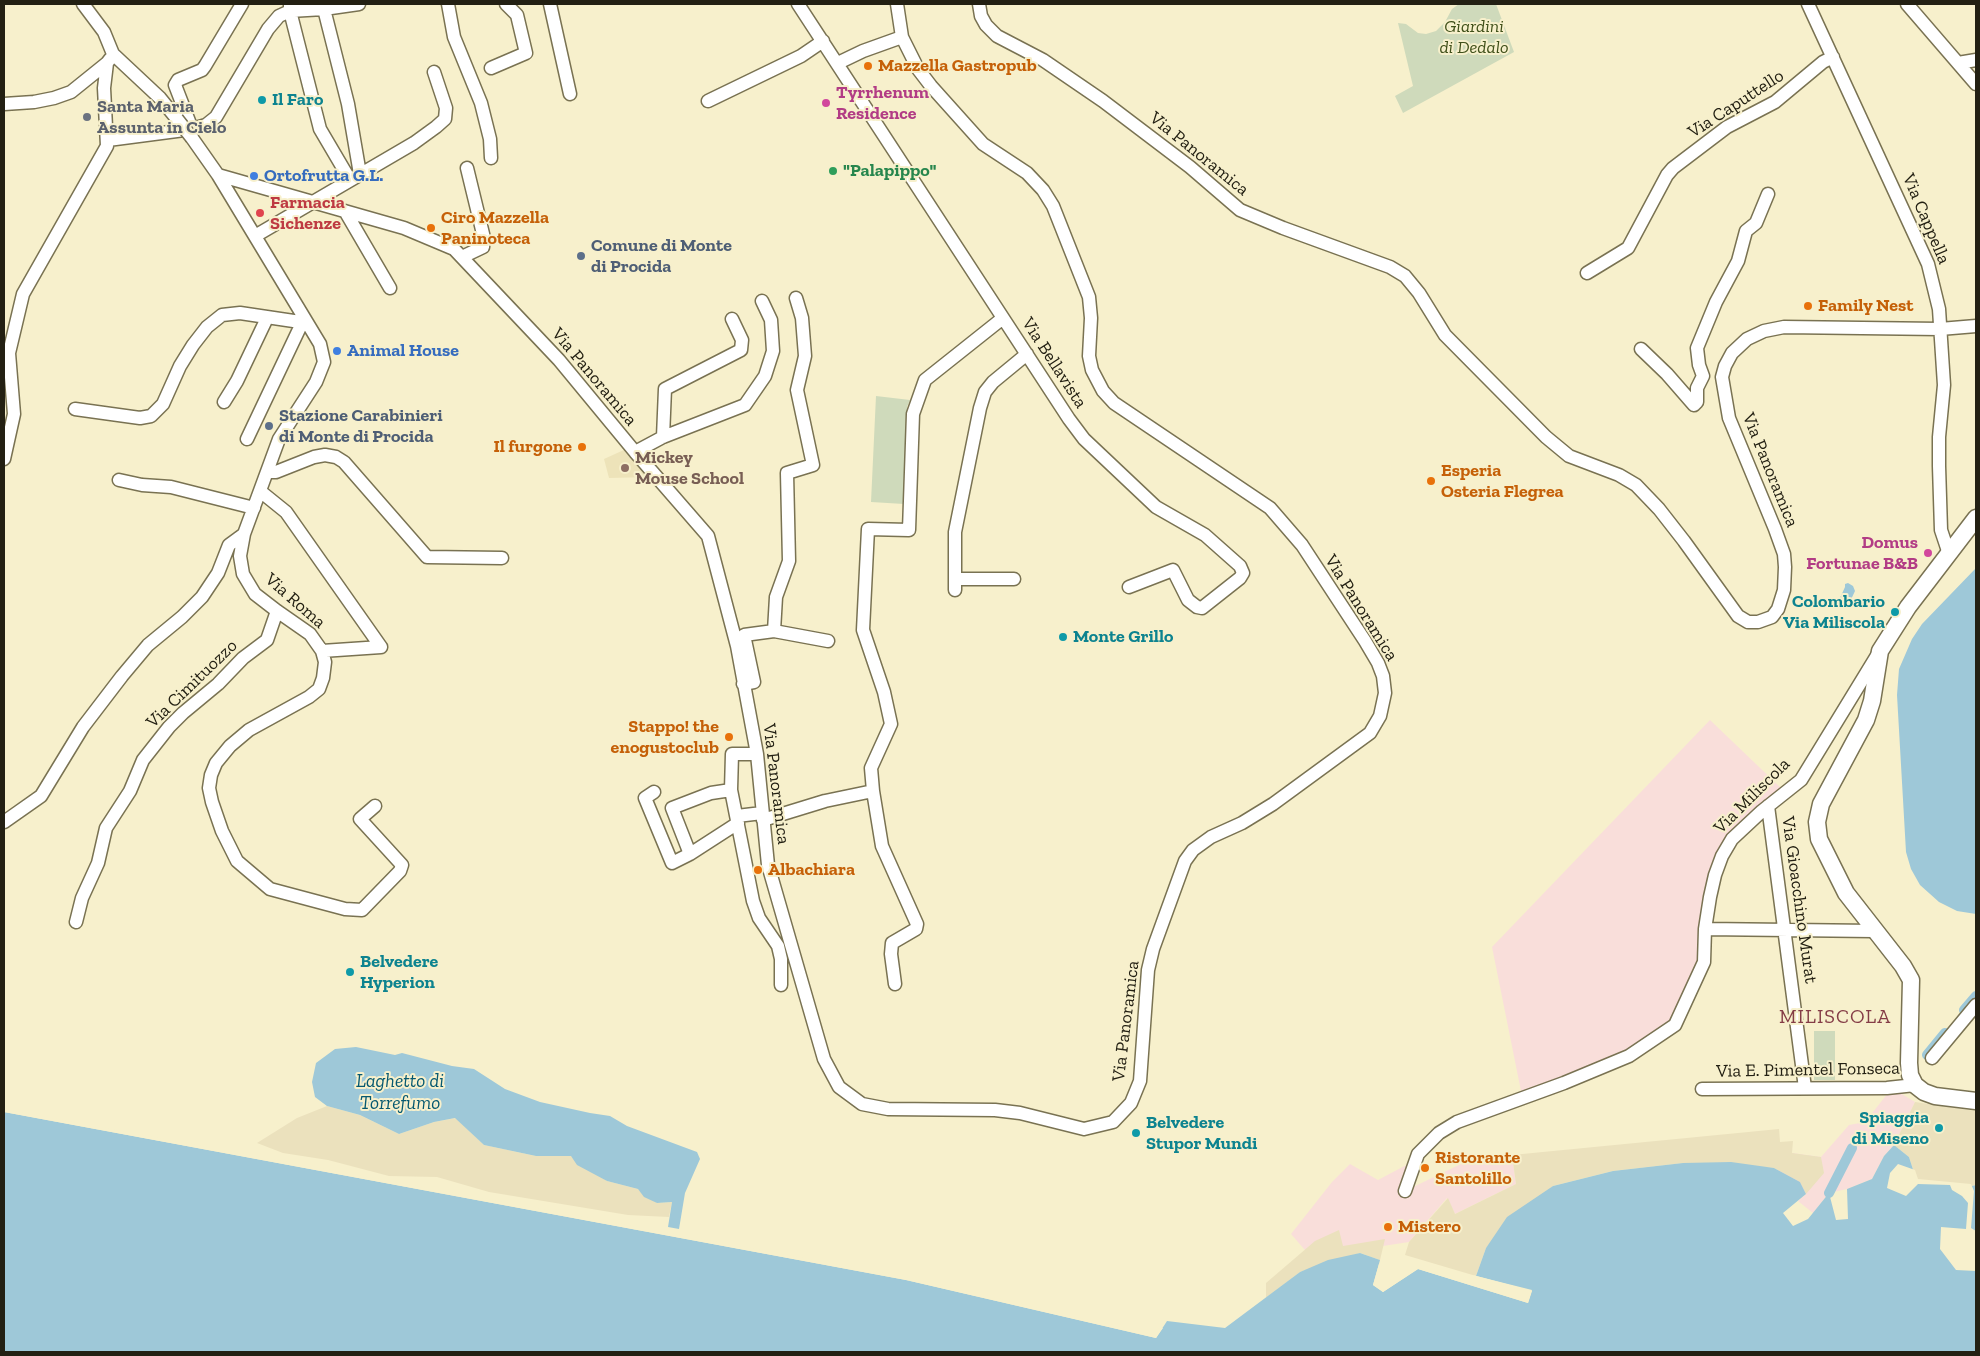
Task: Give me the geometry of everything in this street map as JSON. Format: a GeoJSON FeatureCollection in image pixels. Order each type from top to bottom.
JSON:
{"type":"FeatureCollection","features":[{"type":"Feature","properties":{"kind":"main road","name":"Via Miliscola"},"geometry":{"type":"LineString","coordinates":[[1880,651],[1908,607],[1976,518]]}},
{"type":"Feature","properties":{"kind":"main road"},"geometry":{"type":"LineString","coordinates":[[1880,651],[1872,701],[1866,720],[1821,804],[1817,822],[1819,839],[1846,893],[1903,966],[1911,980],[1908,1063],[1910,1075],[1915,1085],[1924,1092],[1935,1096],[1976,1101]]}},
{"type":"Feature","properties":{"kind":"street"},"geometry":{"type":"LineString","coordinates":[[4,459],[14,414],[9,353],[24,294],[107,146],[104,88],[110,58],[104,32],[83,4]]}},
{"type":"Feature","properties":{"kind":"street"},"geometry":{"type":"LineString","coordinates":[[192,133],[175,85],[178,80],[202,70],[242,4]]}},
{"type":"Feature","properties":{"kind":"street"},"geometry":{"type":"LineString","coordinates":[[108,140],[192,133],[216,117],[268,29],[279,16],[290,8],[324,9],[359,4]]}},
{"type":"Feature","properties":{"kind":"street"},"geometry":{"type":"LineString","coordinates":[[448,4],[454,37],[481,103],[490,139],[491,158]]}},
{"type":"Feature","properties":{"kind":"street"},"geometry":{"type":"LineString","coordinates":[[491,68],[526,53],[517,15],[506,4]]}},
{"type":"Feature","properties":{"kind":"street"},"geometry":{"type":"LineString","coordinates":[[550,4],[570,94]]}},
{"type":"Feature","properties":{"kind":"street","name":"Via Bellavista"},"geometry":{"type":"LineString","coordinates":[[798,4],[838,63],[879,131],[1084,439],[1156,507],[1205,535],[1240,566],[1243,573],[1240,578],[1202,608],[1197,607],[1188,600],[1173,570],[1130,587]]}},
{"type":"Feature","properties":{"kind":"street","name":"Via Panoramica"},"geometry":{"type":"LineString","coordinates":[[218,175],[404,228],[454,249],[559,360],[708,536],[737,646],[757,754],[768,865],[824,1059],[839,1086],[862,1104],[888,1110],[996,1110],[1020,1113],[1084,1129],[1113,1122],[1131,1102],[1140,1081],[1148,970],[1153,949],[1185,861],[1194,850],[1211,837],[1242,823],[1273,804],[1370,733],[1380,716],[1385,693],[1383,676],[1378,663],[1302,545],[1270,508],[1122,408],[1104,391],[1092,370],[1089,356],[1091,318],[1089,296],[1053,206],[1043,190],[1027,173],[984,144],[973,134],[918,69],[902,37],[897,4]]}},
{"type":"Feature","properties":{"kind":"street","name":"Via Panoramica"},"geometry":{"type":"LineString","coordinates":[[979,4],[981,16],[986,25],[997,36],[1043,60],[1103,101],[1190,167],[1240,210],[1283,228],[1390,267],[1405,276],[1445,335],[1546,437],[1569,456],[1620,475],[1636,485],[1669,522],[1738,616],[1748,622],[1758,622],[1772,617],[1778,609],[1784,590],[1784,554],[1729,418],[1722,377]]}},
{"type":"Feature","properties":{"kind":"street","name":"Via Cappella"},"geometry":{"type":"LineString","coordinates":[[1808,4],[1928,264],[1939,309],[1944,385],[1938,466],[1941,530],[1949,554]]}},
{"type":"Feature","properties":{"kind":"street"},"geometry":{"type":"LineString","coordinates":[[1907,4],[1976,84]]}},
{"type":"Feature","properties":{"kind":"street"},"geometry":{"type":"LineString","coordinates":[[290,8],[320,128],[355,177]]}},
{"type":"Feature","properties":{"kind":"street"},"geometry":{"type":"LineString","coordinates":[[324,9],[348,104],[355,177]]}},
{"type":"Feature","properties":{"kind":"street"},"geometry":{"type":"LineString","coordinates":[[838,63],[863,51],[902,37]]}},
{"type":"Feature","properties":{"kind":"street"},"geometry":{"type":"LineString","coordinates":[[708,101],[800,56],[823,41]]}},
{"type":"Feature","properties":{"kind":"street","name":"Via Caputtello"},"geometry":{"type":"LineString","coordinates":[[1587,273],[1628,248],[1667,175],[1673,168],[1726,127],[1775,102],[1823,62],[1833,57]]}},
{"type":"Feature","properties":{"kind":"street"},"geometry":{"type":"LineString","coordinates":[[4,104],[34,102],[70,92],[110,58]]}},
{"type":"Feature","properties":{"kind":"street","name":"Via Roma"},"geometry":{"type":"LineString","coordinates":[[110,58],[160,98],[177,119],[192,133],[305,323],[320,344],[324,362],[316,382],[279,438],[244,534],[240,556],[243,574],[256,594],[310,634],[322,651],[325,662],[323,678],[319,689],[309,697],[250,730],[230,746],[216,763],[209,788],[222,831],[238,861],[270,889],[344,910],[362,910],[400,871],[402,865],[360,819],[375,806]]}},
{"type":"Feature","properties":{"kind":"street"},"geometry":{"type":"LineString","coordinates":[[1958,63],[1976,60]]}},
{"type":"Feature","properties":{"kind":"street"},"geometry":{"type":"LineString","coordinates":[[255,236],[414,143],[436,128],[445,118],[446,108],[434,72]]}},
{"type":"Feature","properties":{"kind":"street"},"geometry":{"type":"LineString","coordinates":[[462,257],[483,247],[484,238],[467,168]]}},
{"type":"Feature","properties":{"kind":"street"},"geometry":{"type":"LineString","coordinates":[[1703,376],[1699,365],[1697,348],[1716,302],[1738,261],[1746,232],[1756,222],[1768,194]]}},
{"type":"Feature","properties":{"kind":"street"},"geometry":{"type":"LineString","coordinates":[[345,211],[390,288]]}},
{"type":"Feature","properties":{"kind":"street"},"geometry":{"type":"LineString","coordinates":[[774,631],[776,597],[789,561],[787,473],[813,465],[797,390],[805,356],[802,318],[796,298]]}},
{"type":"Feature","properties":{"kind":"street"},"geometry":{"type":"LineString","coordinates":[[635,452],[663,436],[745,405],[765,376],[773,351],[771,320],[762,301]]}},
{"type":"Feature","properties":{"kind":"street"},"geometry":{"type":"LineString","coordinates":[[75,409],[140,418],[151,416],[163,404],[180,366],[192,345],[207,327],[222,315],[231,313],[305,323],[247,438]]}},
{"type":"Feature","properties":{"kind":"street"},"geometry":{"type":"LineString","coordinates":[[224,402],[237,381],[267,318]]}},
{"type":"Feature","properties":{"kind":"street"},"geometry":{"type":"LineString","coordinates":[[895,984],[891,954],[892,943],[916,929],[917,924],[882,846],[873,791],[871,768],[892,724],[884,692],[863,630],[868,529],[909,530],[913,414],[925,380],[1003,318]]}},
{"type":"Feature","properties":{"kind":"street"},"geometry":{"type":"LineString","coordinates":[[663,436],[665,389],[741,350],[742,340],[732,319]]}},
{"type":"Feature","properties":{"kind":"street"},"geometry":{"type":"LineString","coordinates":[[1703,376],[1722,377],[1732,353],[1748,339],[1764,331],[1784,327],[1940,329],[1976,326]]}},
{"type":"Feature","properties":{"kind":"street"},"geometry":{"type":"LineString","coordinates":[[1641,349],[1667,374],[1694,405],[1697,402],[1696,388],[1703,376]]}},
{"type":"Feature","properties":{"kind":"street"},"geometry":{"type":"LineString","coordinates":[[1014,579],[955,584],[955,532],[980,408],[985,392],[993,382],[1027,354]]}},
{"type":"Feature","properties":{"kind":"street"},"geometry":{"type":"LineString","coordinates":[[267,472],[276,472],[314,457],[325,455],[336,457],[344,462],[427,557],[502,558]]}},
{"type":"Feature","properties":{"kind":"street"},"geometry":{"type":"LineString","coordinates":[[120,480],[142,485],[172,487],[254,508]]}},
{"type":"Feature","properties":{"kind":"street"},"geometry":{"type":"LineString","coordinates":[[260,491],[286,512],[381,647],[322,651]]}},
{"type":"Feature","properties":{"kind":"street"},"geometry":{"type":"LineString","coordinates":[[4,822],[41,796],[83,727],[122,676],[148,645],[182,617],[202,597],[218,573],[229,545],[244,534]]}},
{"type":"Feature","properties":{"kind":"street","name":"Via Cimituozzo"},"geometry":{"type":"LineString","coordinates":[[76,922],[82,898],[98,863],[106,828],[130,792],[143,760],[169,727],[183,713],[218,684],[243,658],[267,640],[277,611]]}},
{"type":"Feature","properties":{"kind":"street"},"geometry":{"type":"LineString","coordinates":[[744,684],[754,682],[744,635],[774,631],[828,641]]}},
{"type":"Feature","properties":{"kind":"street","name":"Via Miliscola"},"geometry":{"type":"LineString","coordinates":[[1405,1191],[1418,1154],[1440,1133],[1457,1122],[1564,1083],[1629,1056],[1674,1024],[1704,962],[1705,929],[1714,875],[1722,856],[1732,839],[1768,806],[1801,780],[1880,651]]}},
{"type":"Feature","properties":{"kind":"street"},"geometry":{"type":"LineString","coordinates":[[757,754],[732,754],[731,790],[753,901],[759,918],[778,946],[781,959],[781,985]]}},
{"type":"Feature","properties":{"kind":"street"},"geometry":{"type":"LineString","coordinates":[[690,854],[672,808],[711,793],[731,790]]}},
{"type":"Feature","properties":{"kind":"street"},"geometry":{"type":"LineString","coordinates":[[654,792],[645,798],[672,863],[690,854],[738,820],[873,791]]}},
{"type":"Feature","properties":{"kind":"street","name":"Via Gioacchino Murat"},"geometry":{"type":"LineString","coordinates":[[1768,806],[1806,1088]]}},
{"type":"Feature","properties":{"kind":"street"},"geometry":{"type":"LineString","coordinates":[[1705,929],[1874,931]]}},
{"type":"Feature","properties":{"kind":"street"},"geometry":{"type":"LineString","coordinates":[[1932,1058],[1976,1005]]}},
{"type":"Feature","properties":{"kind":"street","name":"Via E. Pimentel Fonseca"},"geometry":{"type":"LineString","coordinates":[[1702,1089],[1887,1088],[1915,1085]]}},
{"type":"Feature","properties":{"kind":"shaded area","name":"Mickey Mouse School"},"geometry":{"type":"Polygon","coordinates":[[[626,449],[652,477],[609,478],[604,459],[626,449]]]}},
{"type":"Feature","properties":{"kind":"shaded area"},"geometry":{"type":"Polygon","coordinates":[[[1710,720],[1781,788],[1721,851],[1700,957],[1678,1007],[1668,1023],[1633,1054],[1522,1096],[1492,947],[1710,720]]]}},
{"type":"Feature","properties":{"kind":"shaded area"},"geometry":{"type":"Polygon","coordinates":[[[1892,1088],[1915,1102],[1894,1145],[1884,1156],[1872,1179],[1847,1189],[1829,1193],[1813,1213],[1798,1201],[1806,1194],[1778,1171],[1792,1153],[1821,1157],[1849,1125],[1865,1122],[1892,1088]]]}},
{"type":"Feature","properties":{"kind":"shaded area"},"geometry":{"type":"Polygon","coordinates":[[[1512,1155],[1516,1184],[1455,1214],[1447,1198],[1409,1242],[1311,1257],[1291,1234],[1332,1182],[1350,1164],[1378,1180],[1412,1162],[1407,1190],[1463,1163],[1512,1155]]]}},
{"type":"Feature","properties":{"kind":"green space","name":"Giardini di Dedalo"},"geometry":{"type":"Polygon","coordinates":[[[1459,4],[1496,4],[1514,52],[1403,113],[1395,96],[1413,86],[1398,23],[1406,24],[1418,33],[1426,34],[1436,31],[1445,22],[1452,9],[1459,4]]]}},
{"type":"Feature","properties":{"kind":"green space"},"geometry":{"type":"Polygon","coordinates":[[[876,396],[910,400],[907,407],[904,504],[871,502],[876,396]]]}},
{"type":"Feature","properties":{"kind":"green space"},"geometry":{"type":"Polygon","coordinates":[[[1814,1031],[1835,1031],[1835,1080],[1814,1080],[1814,1031]]]}},
{"type":"Feature","properties":{"kind":"sand","name":"Spiaggia di Miseno"},"geometry":{"type":"Polygon","coordinates":[[[1915,1102],[1976,1111],[1976,1185],[1917,1182],[1909,1157],[1894,1145],[1915,1102]]]}},
{"type":"Feature","properties":{"kind":"sand"},"geometry":{"type":"Polygon","coordinates":[[[327,1106],[360,1115],[399,1134],[434,1122],[456,1118],[484,1145],[536,1156],[571,1156],[607,1181],[638,1189],[657,1203],[672,1202],[669,1217],[628,1215],[489,1192],[437,1177],[389,1176],[328,1160],[283,1153],[257,1143],[297,1118],[327,1106]]]}},
{"type":"Feature","properties":{"kind":"sand"},"geometry":{"type":"Polygon","coordinates":[[[1779,1129],[1780,1142],[1793,1141],[1792,1153],[1821,1157],[1824,1173],[1806,1194],[1800,1182],[1774,1168],[1683,1163],[1613,1171],[1553,1186],[1486,1248],[1476,1276],[1405,1255],[1409,1242],[1448,1198],[1455,1214],[1516,1184],[1512,1155],[1779,1129]]]}},
{"type":"Feature","properties":{"kind":"sand"},"geometry":{"type":"Polygon","coordinates":[[[1339,1230],[1343,1246],[1385,1239],[1380,1260],[1360,1253],[1300,1272],[1266,1298],[1266,1283],[1315,1241],[1339,1230]]]}},
{"type":"Feature","properties":{"kind":"water"},"geometry":{"type":"Polygon","coordinates":[[[1976,568],[1976,914],[1957,911],[1939,902],[1920,885],[1911,869],[1906,852],[1897,695],[1899,669],[1912,639],[1922,624],[1976,568]]]}},
{"type":"Feature","properties":{"kind":"water"},"geometry":{"type":"Polygon","coordinates":[[[1848,583],[1853,586],[1855,591],[1848,606],[1844,607],[1841,604],[1840,598],[1845,584],[1848,583]]]}},
{"type":"Feature","properties":{"kind":"water","name":"Laghetto di Torrefumo"},"geometry":{"type":"Polygon","coordinates":[[[356,1047],[395,1055],[402,1053],[452,1066],[474,1069],[505,1089],[540,1102],[610,1116],[627,1126],[697,1152],[700,1159],[685,1193],[679,1229],[668,1227],[672,1202],[657,1203],[644,1197],[638,1189],[607,1181],[577,1165],[571,1156],[536,1156],[484,1145],[455,1118],[434,1122],[399,1134],[360,1115],[327,1106],[315,1097],[312,1082],[316,1063],[335,1049],[356,1047]]]}},
{"type":"Feature","properties":{"kind":"water"},"geometry":{"type":"Polygon","coordinates":[[[4,1112],[906,1280],[1156,1338],[1167,1321],[1225,1328],[1300,1272],[1328,1260],[1360,1253],[1380,1260],[1373,1285],[1383,1292],[1418,1269],[1528,1303],[1532,1290],[1476,1276],[1486,1248],[1507,1217],[1553,1186],[1613,1171],[1683,1163],[1731,1162],[1774,1168],[1800,1182],[1806,1194],[1783,1213],[1793,1226],[1808,1219],[1829,1193],[1836,1220],[1848,1219],[1847,1189],[1872,1179],[1884,1156],[1894,1145],[1909,1157],[1917,1182],[1976,1185],[1976,1352],[4,1352],[4,1112]]]}},
{"type":"Feature","properties":{"kind":"pier"},"geometry":{"type":"Polygon","coordinates":[[[4,1109],[907,1277],[1155,1335],[1159,1328],[1163,1328],[1156,1338],[906,1280],[4,1112],[4,1109]]]}},
{"type":"Feature","properties":{"kind":"pier"},"geometry":{"type":"Polygon","coordinates":[[[1898,1164],[1915,1170],[1918,1179],[1971,1184],[1974,1191],[1971,1228],[1976,1231],[1976,1271],[1956,1270],[1940,1249],[1941,1227],[1966,1229],[1968,1203],[1962,1196],[1952,1190],[1950,1185],[1918,1184],[1906,1196],[1887,1188],[1890,1173],[1898,1164]]]}},
{"type":"Feature","properties":{"kind":"pier"},"geometry":{"type":"Polygon","coordinates":[[[1379,1264],[1381,1265],[1376,1284],[1383,1289],[1418,1267],[1526,1300],[1529,1292],[1475,1278],[1473,1275],[1532,1291],[1528,1303],[1418,1269],[1383,1292],[1373,1285],[1379,1264]]]}},
{"type":"Feature","properties":{"kind":"waterway"},"geometry":{"type":"LineString","coordinates":[[1964,1010],[1976,996]]}},
{"type":"Feature","properties":{"kind":"waterway"},"geometry":{"type":"LineString","coordinates":[[1927,1055],[1945,1033]]}},
{"type":"Feature","properties":{"kind":"waterway"},"geometry":{"type":"LineString","coordinates":[[1829,1193],[1852,1148]]}},
{"type":"Feature","properties":{"kind":"place","name":"Mazzella Gastropub"},"geometry":{"type":"Point","coordinates":[868,66]}},
{"type":"Feature","properties":{"kind":"place","name":"Il Faro"},"geometry":{"type":"Point","coordinates":[262,100]}},
{"type":"Feature","properties":{"kind":"place","name":"Tyrrhenum Residence"},"geometry":{"type":"Point","coordinates":[826,103]}},
{"type":"Feature","properties":{"kind":"place","name":"Santa Maria Assunta in Cielo"},"geometry":{"type":"Point","coordinates":[87,117]}},
{"type":"Feature","properties":{"kind":"place","name":"\"Palapippo\""},"geometry":{"type":"Point","coordinates":[833,171]}},
{"type":"Feature","properties":{"kind":"place","name":"Ortofrutta G.L."},"geometry":{"type":"Point","coordinates":[254,176]}},
{"type":"Feature","properties":{"kind":"place","name":"Farmacia Sichenze"},"geometry":{"type":"Point","coordinates":[260,213]}},
{"type":"Feature","properties":{"kind":"place","name":"Ciro Mazzella Paninoteca"},"geometry":{"type":"Point","coordinates":[431,228]}},
{"type":"Feature","properties":{"kind":"place","name":"Comune di Monte di Procida"},"geometry":{"type":"Point","coordinates":[581,256]}},
{"type":"Feature","properties":{"kind":"place","name":"Family Nest"},"geometry":{"type":"Point","coordinates":[1808,306]}},
{"type":"Feature","properties":{"kind":"place","name":"Animal House"},"geometry":{"type":"Point","coordinates":[337,351]}},
{"type":"Feature","properties":{"kind":"place","name":"Stazione Carabinieri di Monte di Procida"},"geometry":{"type":"Point","coordinates":[269,426]}},
{"type":"Feature","properties":{"kind":"place","name":"Il furgone"},"geometry":{"type":"Point","coordinates":[582,447]}},
{"type":"Feature","properties":{"kind":"place","name":"Mickey Mouse School"},"geometry":{"type":"Point","coordinates":[625,468]}},
{"type":"Feature","properties":{"kind":"place","name":"Esperia Osteria Flegrea"},"geometry":{"type":"Point","coordinates":[1431,481]}},
{"type":"Feature","properties":{"kind":"place","name":"Domus Fortunae B&B"},"geometry":{"type":"Point","coordinates":[1928,553]}},
{"type":"Feature","properties":{"kind":"place","name":"Colombario Via Miliscola"},"geometry":{"type":"Point","coordinates":[1895,612]}},
{"type":"Feature","properties":{"kind":"place","name":"Monte Grillo"},"geometry":{"type":"Point","coordinates":[1063,637]}},
{"type":"Feature","properties":{"kind":"place","name":"Stappo! the enogustoclub"},"geometry":{"type":"Point","coordinates":[729,737]}},
{"type":"Feature","properties":{"kind":"place","name":"Albachiara"},"geometry":{"type":"Point","coordinates":[758,870]}},
{"type":"Feature","properties":{"kind":"place","name":"Belvedere Hyperion"},"geometry":{"type":"Point","coordinates":[350,972]}},
{"type":"Feature","properties":{"kind":"place","name":"Spiaggia di Miseno"},"geometry":{"type":"Point","coordinates":[1939,1128]}},
{"type":"Feature","properties":{"kind":"place","name":"Belvedere Stupor Mundi"},"geometry":{"type":"Point","coordinates":[1136,1133]}},
{"type":"Feature","properties":{"kind":"place","name":"Ristorante Santolillo"},"geometry":{"type":"Point","coordinates":[1425,1168]}},
{"type":"Feature","properties":{"kind":"place","name":"Mistero"},"geometry":{"type":"Point","coordinates":[1388,1227]}},
{"type":"Feature","properties":{"kind":"district","name":"MILISCOLA"},"geometry":{"type":"Point","coordinates":[1835,1017]}}]}
